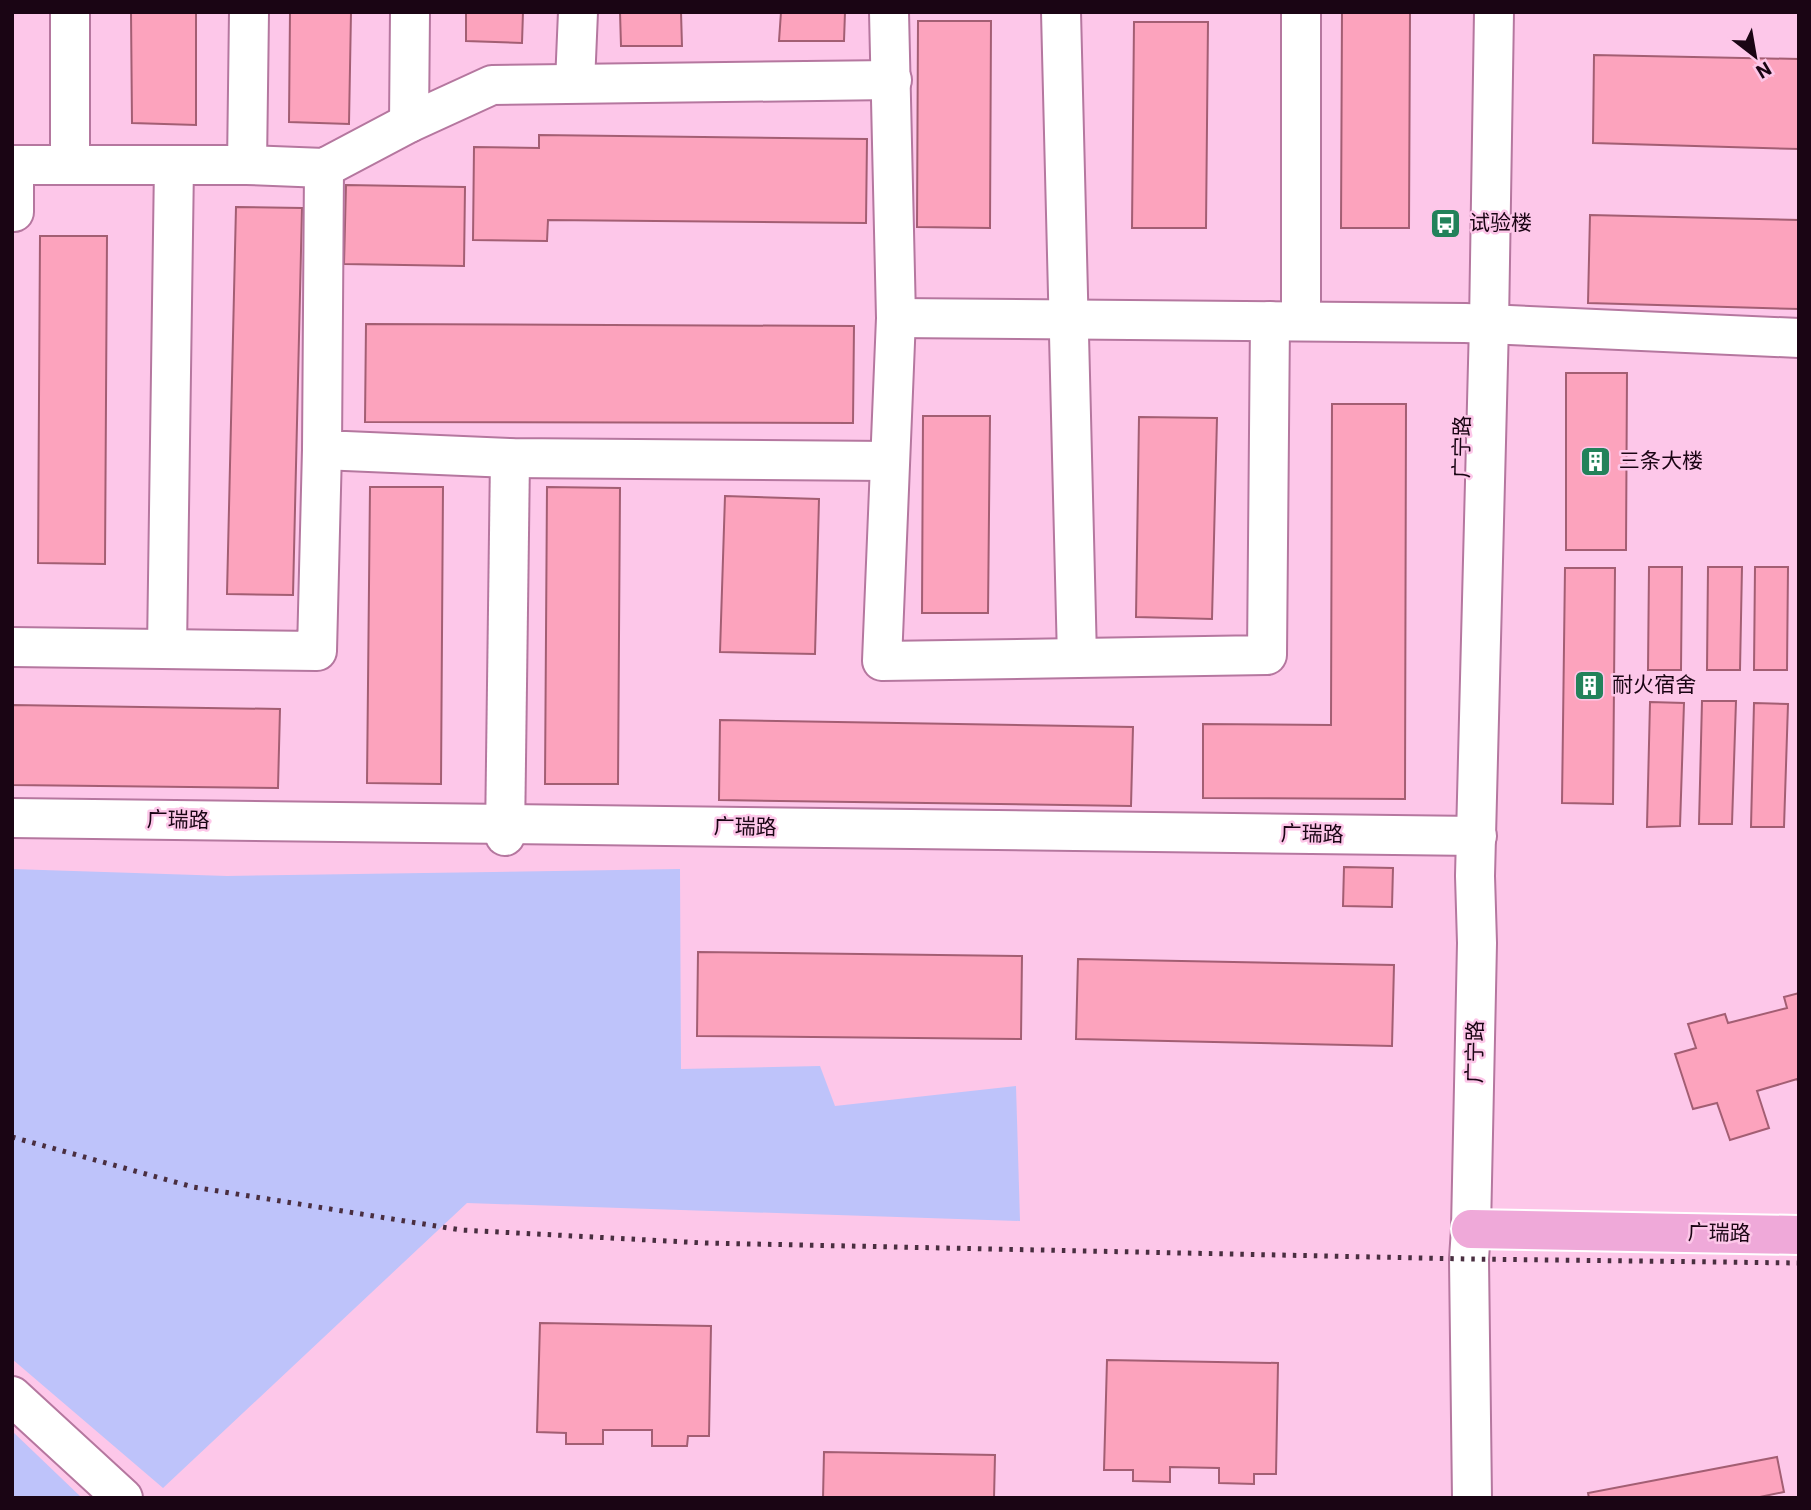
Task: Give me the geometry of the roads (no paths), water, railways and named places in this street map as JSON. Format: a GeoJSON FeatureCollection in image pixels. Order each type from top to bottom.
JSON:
{"type":"FeatureCollection","features":[{"type":"Feature","properties":{"kind":"main road","name":"广瑞路"},"geometry":{"type":"LineString","coordinates":[[1471,1229],[1799,1235]]}},
{"type":"Feature","properties":{"kind":"street"},"geometry":{"type":"LineString","coordinates":[[69,12],[70,164]]}},
{"type":"Feature","properties":{"kind":"street"},"geometry":{"type":"LineString","coordinates":[[247,164],[249,12]]}},
{"type":"Feature","properties":{"kind":"street"},"geometry":{"type":"LineString","coordinates":[[409,123],[410,12]]}},
{"type":"Feature","properties":{"kind":"street"},"geometry":{"type":"LineString","coordinates":[[575,83],[578,12]]}},
{"type":"Feature","properties":{"kind":"street"},"geometry":{"type":"LineString","coordinates":[[890,12],[896,318],[883,661],[1267,655],[1301,12]]}},
{"type":"Feature","properties":{"kind":"street"},"geometry":{"type":"LineString","coordinates":[[1061,12],[1077,658]]}},
{"type":"Feature","properties":{"kind":"street","name":"广宁路"},"geometry":{"type":"LineString","coordinates":[[1469,12],[1477,323]]}},
{"type":"Feature","properties":{"kind":"street","name":"广宁路"},"geometry":{"type":"LineString","coordinates":[[1472,1498],[1469,1259],[1477,943],[1467,849],[1477,323],[1494,12]]}},
{"type":"Feature","properties":{"kind":"street"},"geometry":{"type":"LineString","coordinates":[[12,212],[14,164],[247,164],[324,168],[409,123],[492,85],[892,80]]}},
{"type":"Feature","properties":{"kind":"street"},"geometry":{"type":"LineString","coordinates":[[167,649],[174,165]]}},
{"type":"Feature","properties":{"kind":"street"},"geometry":{"type":"LineString","coordinates":[[12,647],[317,651],[324,168]]}},
{"type":"Feature","properties":{"kind":"street"},"geometry":{"type":"LineString","coordinates":[[896,318],[1477,323],[1799,338]]}},
{"type":"Feature","properties":{"kind":"street"},"geometry":{"type":"LineString","coordinates":[[322,450],[510,458],[890,461]]}},
{"type":"Feature","properties":{"kind":"street"},"geometry":{"type":"LineString","coordinates":[[505,830],[510,458]]}},
{"type":"Feature","properties":{"kind":"street","name":"广瑞路"},"geometry":{"type":"LineString","coordinates":[[12,818],[1467,849]]}},
{"type":"Feature","properties":{"kind":"street","name":"广瑞路"},"geometry":{"type":"LineString","coordinates":[[12,834],[505,830]]}},
{"type":"Feature","properties":{"kind":"street"},"geometry":{"type":"LineString","coordinates":[[12,1396],[123,1498]]}},
{"type":"Feature","properties":{"kind":"street"},"geometry":{"type":"LineString","coordinates":[[12,1415],[100,1498]]}},
{"type":"Feature","properties":{"kind":"railway"},"geometry":{"type":"LineString","coordinates":[[12,1137],[193,1187],[461,1230],[705,1243],[1799,1263]]}},
{"type":"Feature","properties":{"kind":"place","name":"试验楼"},"geometry":{"type":"Point","coordinates":[1446,223]}},
{"type":"Feature","properties":{"kind":"place","name":"三条大楼"},"geometry":{"type":"Point","coordinates":[1596,461]}},
{"type":"Feature","properties":{"kind":"place","name":"耐火宿舍"},"geometry":{"type":"Point","coordinates":[1589,685]}}]}
